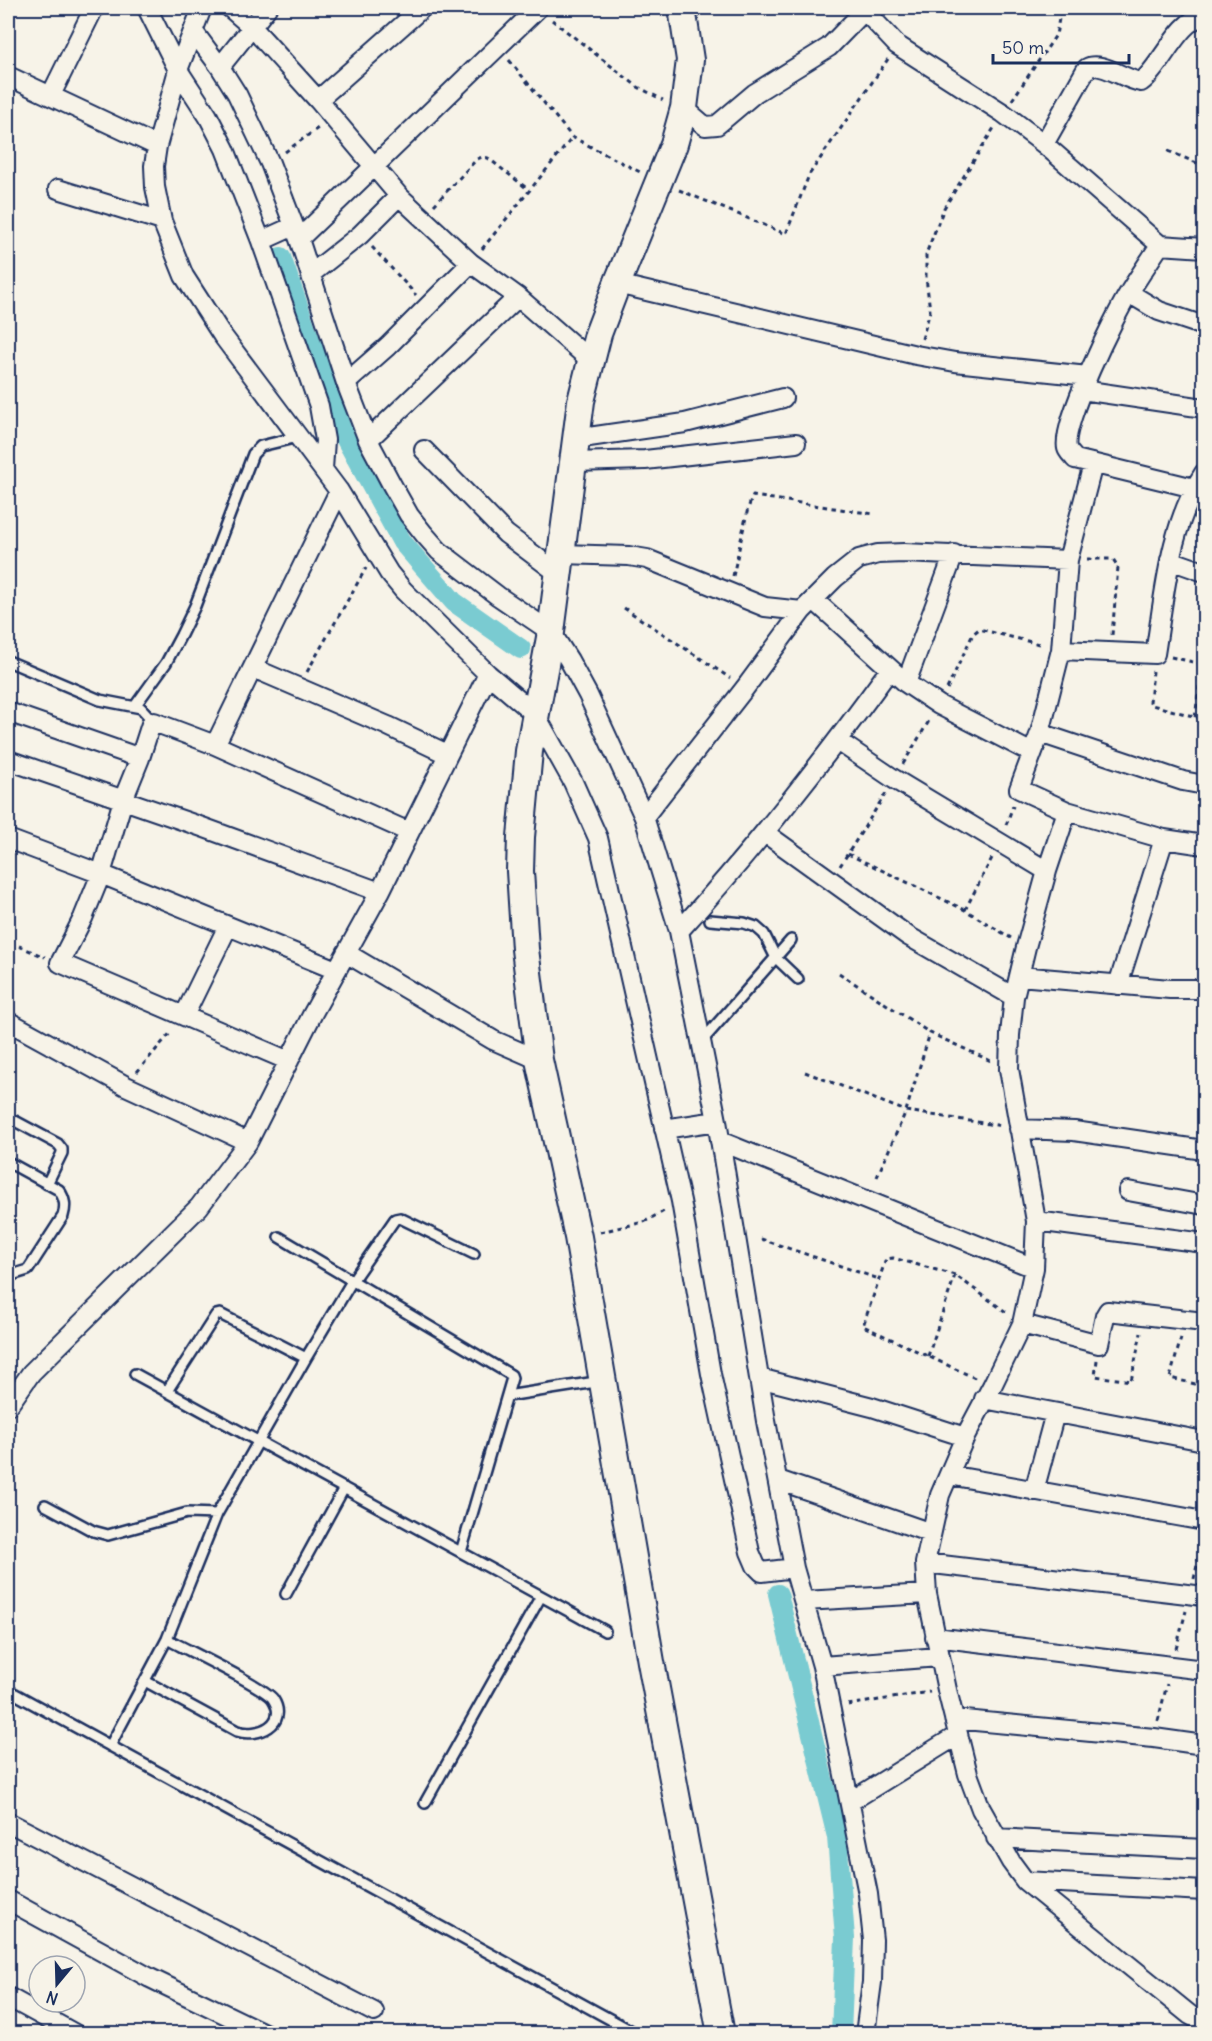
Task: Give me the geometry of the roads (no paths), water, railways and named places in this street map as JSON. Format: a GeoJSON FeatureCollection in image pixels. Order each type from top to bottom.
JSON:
{"type":"FeatureCollection","features":[{"type":"Feature","properties":{"kind":"main road"},"geometry":{"type":"LineString","coordinates":[[682,8],[690,60],[684,108],[660,182],[617,284],[590,360],[574,451],[551,632],[535,714],[524,794],[520,871],[525,949],[539,1060],[578,1237],[651,1662],[721,2034]]}},
{"type":"Feature","properties":{"kind":"street"},"geometry":{"type":"LineString","coordinates":[[51,96],[94,8]]}},
{"type":"Feature","properties":{"kind":"street"},"geometry":{"type":"LineString","coordinates":[[147,8],[178,70],[208,116],[261,241],[319,406],[325,440],[323,469]]}},
{"type":"Feature","properties":{"kind":"street"},"geometry":{"type":"LineString","coordinates":[[230,8],[252,27],[318,100],[399,196],[471,262],[518,297],[590,360]]}},
{"type":"Feature","properties":{"kind":"street"},"geometry":{"type":"LineString","coordinates":[[220,68],[267,8]]}},
{"type":"Feature","properties":{"kind":"street"},"geometry":{"type":"LineString","coordinates":[[318,100],[422,8]]}},
{"type":"Feature","properties":{"kind":"street"},"geometry":{"type":"LineString","coordinates":[[261,241],[296,233],[372,166],[537,8]]}},
{"type":"Feature","properties":{"kind":"street"},"geometry":{"type":"LineString","coordinates":[[684,108],[705,126],[717,125],[755,93],[828,47],[864,9],[897,45],[1003,113],[1044,144],[1160,244],[1204,248]]}},
{"type":"Feature","properties":{"kind":"street"},"geometry":{"type":"LineString","coordinates":[[199,10],[194,32],[178,70],[157,146],[154,166],[155,187],[162,221],[184,276],[197,298],[235,353],[339,491],[375,551],[403,590],[488,674],[535,714],[573,782],[598,838],[681,1201],[711,1374],[750,1552],[756,1566],[762,1572],[794,1568]]}},
{"type":"Feature","properties":{"kind":"street"},"geometry":{"type":"LineString","coordinates":[[1044,144],[1087,68],[1092,65],[1100,66],[1132,81],[1141,82],[1187,26],[1199,17],[1204,17]]}},
{"type":"Feature","properties":{"kind":"street"},"geometry":{"type":"LineString","coordinates":[[194,32],[237,94],[270,163],[368,440],[409,515],[432,543],[491,590],[551,632],[588,695],[644,817],[679,931],[717,1120],[759,1378],[794,1568],[822,1666],[868,1894],[873,1940],[872,1982],[865,2034]]}},
{"type":"Feature","properties":{"kind":"street"},"geometry":{"type":"LineString","coordinates":[[8,76],[157,146]]}},
{"type":"Feature","properties":{"kind":"street"},"geometry":{"type":"LineString","coordinates":[[58,189],[162,221]]}},
{"type":"Feature","properties":{"kind":"street"},"geometry":{"type":"LineString","coordinates":[[311,274],[360,234],[399,196]]}},
{"type":"Feature","properties":{"kind":"street"},"geometry":{"type":"LineString","coordinates":[[1061,650],[1155,654],[1170,560],[1179,525],[1199,481],[1092,464],[1075,459],[1066,446],[1068,426],[1085,383],[1129,293],[1160,244]]}},
{"type":"Feature","properties":{"kind":"street"},"geometry":{"type":"LineString","coordinates":[[346,383],[388,346],[471,262]]}},
{"type":"Feature","properties":{"kind":"street"},"geometry":{"type":"LineString","coordinates":[[617,284],[916,355],[955,362],[1042,370],[1085,383],[1204,408]]}},
{"type":"Feature","properties":{"kind":"street"},"geometry":{"type":"LineString","coordinates":[[1129,293],[1159,311],[1204,326]]}},
{"type":"Feature","properties":{"kind":"street"},"geometry":{"type":"LineString","coordinates":[[368,440],[518,297]]}},
{"type":"Feature","properties":{"kind":"street"},"geometry":{"type":"LineString","coordinates":[[574,451],[783,398]]}},
{"type":"Feature","properties":{"kind":"street"},"geometry":{"type":"LineString","coordinates":[[574,451],[645,460],[796,443]]}},
{"type":"Feature","properties":{"kind":"street"},"geometry":{"type":"LineString","coordinates":[[424,450],[506,534],[560,564],[629,556],[646,560],[765,607],[808,606],[906,683],[939,705],[1032,753]]}},
{"type":"Feature","properties":{"kind":"street"},"geometry":{"type":"LineString","coordinates":[[1092,464],[1068,560],[1061,650],[1040,733],[1019,789],[1067,811],[1164,839],[1204,845]]}},
{"type":"Feature","properties":{"kind":"street"},"geometry":{"type":"LineString","coordinates":[[215,746],[339,491]]}},
{"type":"Feature","properties":{"kind":"street"},"geometry":{"type":"LineString","coordinates":[[644,817],[808,606],[852,564],[866,557],[904,553],[1068,560]]}},
{"type":"Feature","properties":{"kind":"street"},"geometry":{"type":"LineString","coordinates":[[906,683],[954,554]]}},
{"type":"Feature","properties":{"kind":"street"},"geometry":{"type":"LineString","coordinates":[[1170,560],[1204,572]]}},
{"type":"Feature","properties":{"kind":"street"},"geometry":{"type":"LineString","coordinates":[[253,668],[447,753]]}},
{"type":"Feature","properties":{"kind":"street"},"geometry":{"type":"LineString","coordinates":[[679,931],[765,833],[838,741],[890,669]]}},
{"type":"Feature","properties":{"kind":"street"},"geometry":{"type":"LineString","coordinates":[[8,1406],[31,1372],[199,1207],[248,1142],[336,970],[380,892],[488,674]]}},
{"type":"Feature","properties":{"kind":"street"},"geometry":{"type":"LineString","coordinates":[[8,712],[140,758]]}},
{"type":"Feature","properties":{"kind":"street"},"geometry":{"type":"LineString","coordinates":[[289,1061],[60,963],[83,918],[101,874],[123,800],[151,724],[154,722],[215,746],[409,832]]}},
{"type":"Feature","properties":{"kind":"street"},"geometry":{"type":"LineString","coordinates":[[1040,733],[1183,781],[1204,785]]}},
{"type":"Feature","properties":{"kind":"street"},"geometry":{"type":"LineString","coordinates":[[838,741],[894,779],[1047,871]]}},
{"type":"Feature","properties":{"kind":"street"},"geometry":{"type":"LineString","coordinates":[[8,760],[380,892]]}},
{"type":"Feature","properties":{"kind":"street"},"geometry":{"type":"LineString","coordinates":[[1067,811],[1047,871],[1014,997],[1009,1069],[1036,1221],[1034,1268],[1022,1324],[965,1437],[940,1495],[925,1563],[927,1594],[939,1657],[968,1774],[981,1809],[996,1838],[1025,1881],[1190,2015],[1204,2023]]}},
{"type":"Feature","properties":{"kind":"street"},"geometry":{"type":"LineString","coordinates":[[765,833],[908,936],[1014,997]]}},
{"type":"Feature","properties":{"kind":"street"},"geometry":{"type":"LineString","coordinates":[[8,839],[101,874],[336,970]]}},
{"type":"Feature","properties":{"kind":"street"},"geometry":{"type":"LineString","coordinates":[[1118,985],[1164,839]]}},
{"type":"Feature","properties":{"kind":"street"},"geometry":{"type":"LineString","coordinates":[[184,1016],[228,926]]}},
{"type":"Feature","properties":{"kind":"street"},"geometry":{"type":"LineString","coordinates":[[346,953],[493,1040],[539,1060]]}},
{"type":"Feature","properties":{"kind":"street"},"geometry":{"type":"LineString","coordinates":[[1019,976],[1170,989],[1204,989]]}},
{"type":"Feature","properties":{"kind":"street"},"geometry":{"type":"LineString","coordinates":[[13,1024],[126,1086],[248,1142]]}},
{"type":"Feature","properties":{"kind":"street"},"geometry":{"type":"LineString","coordinates":[[664,1129],[717,1120]]}},
{"type":"Feature","properties":{"kind":"street"},"geometry":{"type":"LineString","coordinates":[[1019,1129],[1074,1131],[1204,1150]]}},
{"type":"Feature","properties":{"kind":"street"},"geometry":{"type":"LineString","coordinates":[[720,1141],[1034,1268]]}},
{"type":"Feature","properties":{"kind":"street"},"geometry":{"type":"LineString","coordinates":[[1128,1191],[1204,1205]]}},
{"type":"Feature","properties":{"kind":"street"},"geometry":{"type":"LineString","coordinates":[[1036,1221],[1204,1239]]}},
{"type":"Feature","properties":{"kind":"street"},"geometry":{"type":"LineString","coordinates":[[1022,1324],[1099,1344],[1108,1311],[1204,1322]]}},
{"type":"Feature","properties":{"kind":"street"},"geometry":{"type":"LineString","coordinates":[[759,1378],[872,1407],[965,1437]]}},
{"type":"Feature","properties":{"kind":"street"},"geometry":{"type":"LineString","coordinates":[[988,1393],[1055,1413],[1204,1441]]}},
{"type":"Feature","properties":{"kind":"street"},"geometry":{"type":"LineString","coordinates":[[1034,1491],[1055,1413]]}},
{"type":"Feature","properties":{"kind":"street"},"geometry":{"type":"LineString","coordinates":[[949,1475],[1204,1521]]}},
{"type":"Feature","properties":{"kind":"street"},"geometry":{"type":"LineString","coordinates":[[778,1480],[931,1533]]}},
{"type":"Feature","properties":{"kind":"street"},"geometry":{"type":"LineString","coordinates":[[925,1563],[1198,1595]]}},
{"type":"Feature","properties":{"kind":"street"},"geometry":{"type":"LineString","coordinates":[[804,1601],[927,1594]]}},
{"type":"Feature","properties":{"kind":"street"},"geometry":{"type":"LineString","coordinates":[[935,1637],[1204,1670]]}},
{"type":"Feature","properties":{"kind":"street"},"geometry":{"type":"LineString","coordinates":[[822,1666],[939,1657]]}},
{"type":"Feature","properties":{"kind":"street"},"geometry":{"type":"LineString","coordinates":[[850,1801],[956,1727],[1154,1738],[1204,1745]]}},
{"type":"Feature","properties":{"kind":"street"},"geometry":{"type":"LineString","coordinates":[[8,1822],[374,2012]]}},
{"type":"Feature","properties":{"kind":"street"},"geometry":{"type":"LineString","coordinates":[[996,1838],[1204,1849]]}},
{"type":"Feature","properties":{"kind":"street"},"geometry":{"type":"LineString","coordinates":[[1025,1881],[1204,1891]]}},
{"type":"Feature","properties":{"kind":"street"},"geometry":{"type":"LineString","coordinates":[[8,1900],[150,1978],[266,2034]]}},
{"type":"Feature","properties":{"kind":"street"},"geometry":{"type":"LineString","coordinates":[[8,1997],[75,2034]]}},
{"type":"Feature","properties":{"kind":"lane"},"geometry":{"type":"LineString","coordinates":[[135,706],[166,663],[195,606],[253,454],[261,446],[298,437]]}},
{"type":"Feature","properties":{"kind":"lane"},"geometry":{"type":"LineString","coordinates":[[8,661],[100,700],[141,708],[154,722]]}},
{"type":"Feature","properties":{"kind":"lane"},"geometry":{"type":"LineString","coordinates":[[710,920],[744,922],[756,927],[764,934],[776,958],[798,980]]}},
{"type":"Feature","properties":{"kind":"lane"},"geometry":{"type":"LineString","coordinates":[[701,1043],[791,940]]}},
{"type":"Feature","properties":{"kind":"lane"},"geometry":{"type":"LineString","coordinates":[[8,1126],[15,1121],[58,1144],[62,1149],[47,1184]]}},
{"type":"Feature","properties":{"kind":"lane"},"geometry":{"type":"LineString","coordinates":[[8,1162],[59,1190],[64,1198],[65,1207],[63,1216],[28,1270],[15,1275],[8,1273]]}},
{"type":"Feature","properties":{"kind":"lane"},"geometry":{"type":"LineString","coordinates":[[110,1746],[167,1639],[218,1514],[352,1281],[398,1218],[474,1254]]}},
{"type":"Feature","properties":{"kind":"lane"},"geometry":{"type":"LineString","coordinates":[[279,1237],[511,1375],[507,1396],[461,1552]]}},
{"type":"Feature","properties":{"kind":"lane"},"geometry":{"type":"LineString","coordinates":[[167,1391],[216,1316],[220,1314],[306,1358]]}},
{"type":"Feature","properties":{"kind":"lane"},"geometry":{"type":"LineString","coordinates":[[135,1374],[605,1631]]}},
{"type":"Feature","properties":{"kind":"lane"},"geometry":{"type":"LineString","coordinates":[[507,1396],[603,1381]]}},
{"type":"Feature","properties":{"kind":"lane"},"geometry":{"type":"LineString","coordinates":[[286,1594],[344,1488]]}},
{"type":"Feature","properties":{"kind":"lane"},"geometry":{"type":"LineString","coordinates":[[45,1505],[93,1531],[108,1535],[187,1513],[218,1514]]}},
{"type":"Feature","properties":{"kind":"lane"},"geometry":{"type":"LineString","coordinates":[[426,1803],[541,1596]]}},
{"type":"Feature","properties":{"kind":"lane"},"geometry":{"type":"LineString","coordinates":[[145,1681],[247,1735],[269,1728],[276,1718],[276,1707],[272,1697],[167,1639]]}},
{"type":"Feature","properties":{"kind":"lane"},"geometry":{"type":"LineString","coordinates":[[8,1690],[638,2034]]}},
{"type":"Feature","properties":{"kind":"waterway"},"geometry":{"type":"LineString","coordinates":[[281,257],[343,434],[402,542],[454,602],[521,649]]}},
{"type":"Feature","properties":{"kind":"waterway"},"geometry":{"type":"LineString","coordinates":[[778,1594],[837,1837],[845,1938],[841,2034]]}}]}
